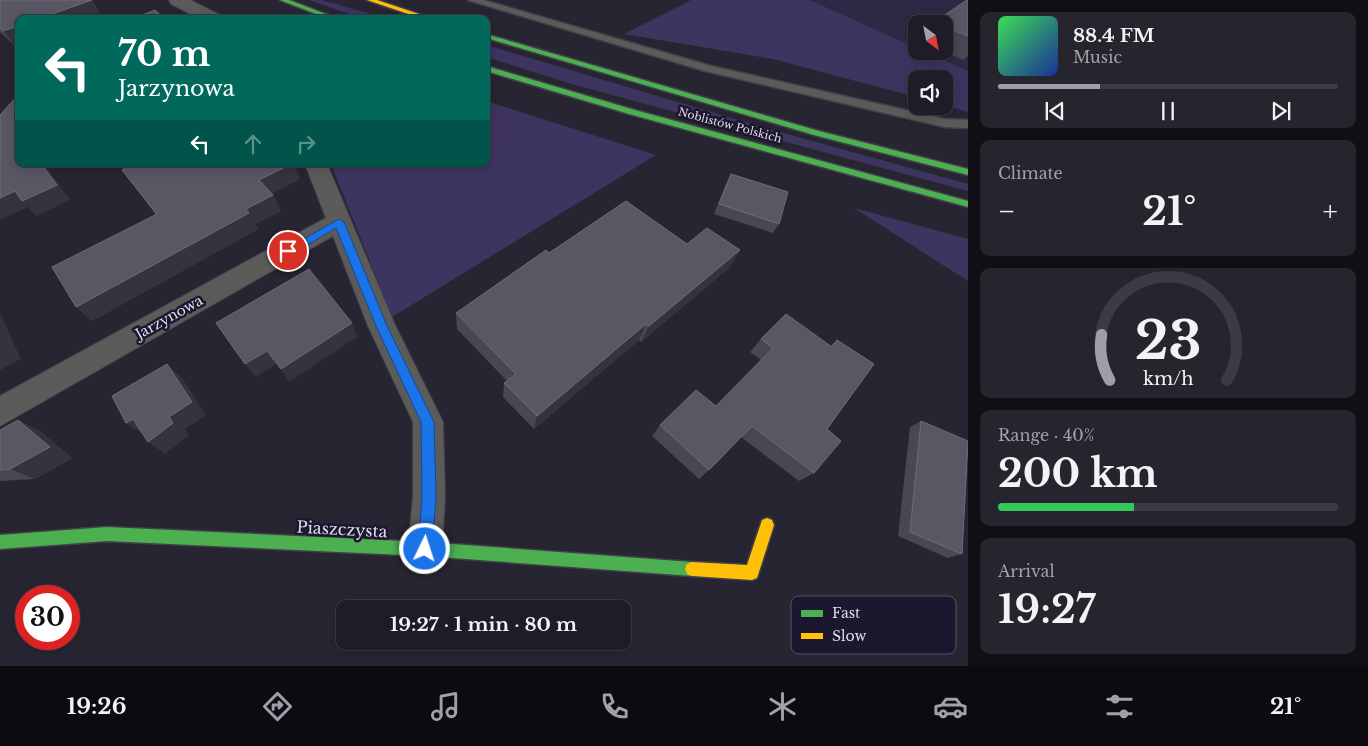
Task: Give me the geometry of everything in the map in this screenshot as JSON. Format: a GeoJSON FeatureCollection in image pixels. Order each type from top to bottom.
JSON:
{"type":"FeatureCollection","features":[{"type":"Feature","properties":{"kind":"main road"},"geometry":{"type":"LineString","coordinates":[[282,0],[325,15]]}},
{"type":"Feature","properties":{"kind":"main road"},"geometry":{"type":"LineString","coordinates":[[370,0],[418,15]]}},
{"type":"Feature","properties":{"kind":"main road","name":"Noblistów Polskich"},"geometry":{"type":"LineString","coordinates":[[490,37],[808,130],[968,172]]}},
{"type":"Feature","properties":{"kind":"main road","name":"Noblistów Polskich"},"geometry":{"type":"LineString","coordinates":[[490,69],[632,112],[968,204]]}},
{"type":"Feature","properties":{"kind":"main road","name":"Piaszczysta"},"geometry":{"type":"LineString","coordinates":[[0,542],[107,534],[425,549],[752,573],[767,525]]}},
{"type":"Feature","properties":{"kind":"street"},"geometry":{"type":"LineString","coordinates":[[177,0],[206,15]]}},
{"type":"Feature","properties":{"kind":"street"},"geometry":{"type":"LineString","coordinates":[[317,167],[382,326],[428,422],[429,496],[425,549]]}},
{"type":"Feature","properties":{"kind":"street","name":"Jarzynowa"},"geometry":{"type":"LineString","coordinates":[[0,412],[339,222]]}},
{"type":"Feature","properties":{"kind":"lane"},"geometry":{"type":"LineString","coordinates":[[473,0],[708,69],[935,120],[968,124]]}},
{"type":"Feature","properties":{"kind":"shaded area"},"geometry":{"type":"Polygon","coordinates":[[[309,0],[322,0],[375,15],[352,15],[309,0]]]}},
{"type":"Feature","properties":{"kind":"shaded area"},"geometry":{"type":"Polygon","coordinates":[[[691,0],[810,0],[908,44],[908,60],[944,60],[968,71],[968,112],[953,108],[953,70],[908,70],[908,95],[773,59],[624,34],[691,0]]]}},
{"type":"Feature","properties":{"kind":"shaded area"},"geometry":{"type":"Polygon","coordinates":[[[810,0],[968,0],[968,71],[944,60],[953,60],[953,15],[908,15],[908,44],[810,0]]]}},
{"type":"Feature","properties":{"kind":"shaded area"},"geometry":{"type":"Polygon","coordinates":[[[490,46],[762,127],[968,184],[968,191],[575,85],[490,58],[490,46]]]}},
{"type":"Feature","properties":{"kind":"shaded area"},"geometry":{"type":"Polygon","coordinates":[[[490,102],[656,155],[392,317],[332,167],[490,167],[490,102]]]}},
{"type":"Feature","properties":{"kind":"shaded area"},"geometry":{"type":"Polygon","coordinates":[[[854,208],[968,239],[968,281],[854,208]]]}},
{"type":"Feature","properties":{"kind":"building"},"geometry":{"type":"Polygon","coordinates":[[[0,0],[92,0],[49,15],[15,15],[15,27],[3,31],[0,28],[0,0]]]}},
{"type":"Feature","properties":{"kind":"building"},"geometry":{"type":"Polygon","coordinates":[[[968,0],[968,36],[953,30],[953,15],[944,15],[968,0]]]}},
{"type":"Feature","properties":{"kind":"building"},"geometry":{"type":"Polygon","coordinates":[[[155,10],[161,15],[142,15],[155,10]]]}},
{"type":"Feature","properties":{"kind":"building"},"geometry":{"type":"Polygon","coordinates":[[[15,98],[15,167],[43,167],[57,185],[22,201],[15,191],[0,198],[0,115],[15,98]]]}},
{"type":"Feature","properties":{"kind":"building"},"geometry":{"type":"Polygon","coordinates":[[[285,167],[259,180],[273,195],[246,209],[249,213],[76,307],[52,267],[157,214],[122,170],[125,168],[285,167]]]}},
{"type":"Feature","properties":{"kind":"building"},"geometry":{"type":"Polygon","coordinates":[[[731,174],[788,192],[779,224],[719,204],[731,174]]]}},
{"type":"Feature","properties":{"kind":"building"},"geometry":{"type":"Polygon","coordinates":[[[626,201],[687,244],[707,228],[740,250],[649,326],[646,324],[537,416],[504,383],[516,374],[456,313],[546,250],[549,253],[626,201]]]}},
{"type":"Feature","properties":{"kind":"building"},"geometry":{"type":"Polygon","coordinates":[[[309,269],[352,323],[281,369],[267,351],[245,364],[216,323],[309,269]]]}},
{"type":"Feature","properties":{"kind":"building"},"geometry":{"type":"Polygon","coordinates":[[[786,314],[832,347],[837,340],[874,364],[827,429],[841,441],[814,473],[752,426],[709,470],[660,425],[696,390],[716,406],[773,348],[761,339],[786,314]]]}},
{"type":"Feature","properties":{"kind":"building"},"geometry":{"type":"Polygon","coordinates":[[[167,364],[192,402],[169,417],[173,423],[148,442],[133,419],[126,423],[112,396],[167,364]]]}},
{"type":"Feature","properties":{"kind":"building"},"geometry":{"type":"Polygon","coordinates":[[[18,420],[50,447],[10,469],[0,470],[0,430],[18,420]]]}},
{"type":"Feature","properties":{"kind":"building"},"geometry":{"type":"Polygon","coordinates":[[[921,421],[968,441],[962,554],[910,532],[921,421]]]}},
{"type":"Feature","properties":{"kind":"traffic: fast"},"geometry":{"type":"LineString","coordinates":[[283,0],[325,15]]}},
{"type":"Feature","properties":{"kind":"traffic: fast"},"geometry":{"type":"LineString","coordinates":[[490,37],[817,133],[968,172]]}},
{"type":"Feature","properties":{"kind":"traffic: fast"},"geometry":{"type":"LineString","coordinates":[[490,69],[632,112],[968,204]]}},
{"type":"Feature","properties":{"kind":"traffic: fast"},"geometry":{"type":"LineString","coordinates":[[0,542],[107,534],[425,549],[692,569]]}},
{"type":"Feature","properties":{"kind":"traffic: slow"},"geometry":{"type":"LineString","coordinates":[[370,0],[418,15]]}},
{"type":"Feature","properties":{"kind":"traffic: slow"},"geometry":{"type":"LineString","coordinates":[[692,569],[752,573],[767,525]]}},
{"type":"Feature","properties":{"kind":"route"},"geometry":{"type":"LineString","coordinates":[[288,251],[339,222],[382,326],[422,406],[428,422],[429,496],[425,549]]}}]}
